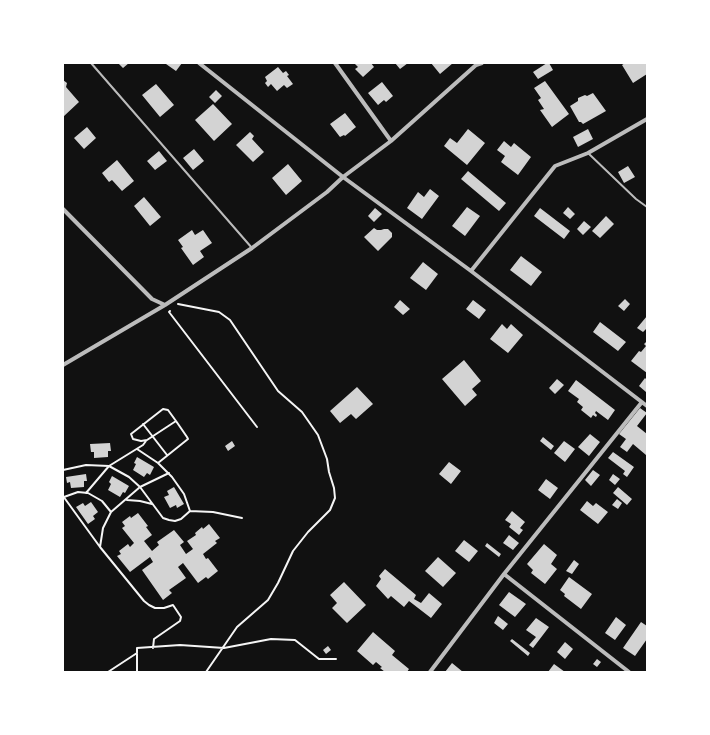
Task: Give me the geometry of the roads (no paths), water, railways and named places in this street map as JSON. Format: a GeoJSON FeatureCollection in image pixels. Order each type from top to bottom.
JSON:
{"type":"FeatureCollection","features":[{"type":"Feature","properties":{"kind":"street"},"geometry":{"type":"LineString","coordinates":[[199,63],[343,177],[471,271],[647,406]]}},
{"type":"Feature","properties":{"kind":"street"},"geometry":{"type":"LineString","coordinates":[[336,63],[391,141]]}},
{"type":"Feature","properties":{"kind":"street"},"geometry":{"type":"LineString","coordinates":[[63,365],[165,305],[252,248],[327,192],[343,177],[391,141],[476,65],[482,63]]}},
{"type":"Feature","properties":{"kind":"street"},"geometry":{"type":"LineString","coordinates":[[471,271],[555,166],[588,153],[647,119]]}},
{"type":"Feature","properties":{"kind":"street"},"geometry":{"type":"LineString","coordinates":[[63,209],[152,299],[165,305]]}},
{"type":"Feature","properties":{"kind":"street"},"geometry":{"type":"LineString","coordinates":[[430,672],[504,574],[642,402]]}},
{"type":"Feature","properties":{"kind":"street"},"geometry":{"type":"LineString","coordinates":[[504,574],[629,672]]}},
{"type":"Feature","properties":{"kind":"lane"},"geometry":{"type":"LineString","coordinates":[[91,63],[252,248]]}},
{"type":"Feature","properties":{"kind":"lane"},"geometry":{"type":"LineString","coordinates":[[588,153],[636,199],[647,207]]}}]}
